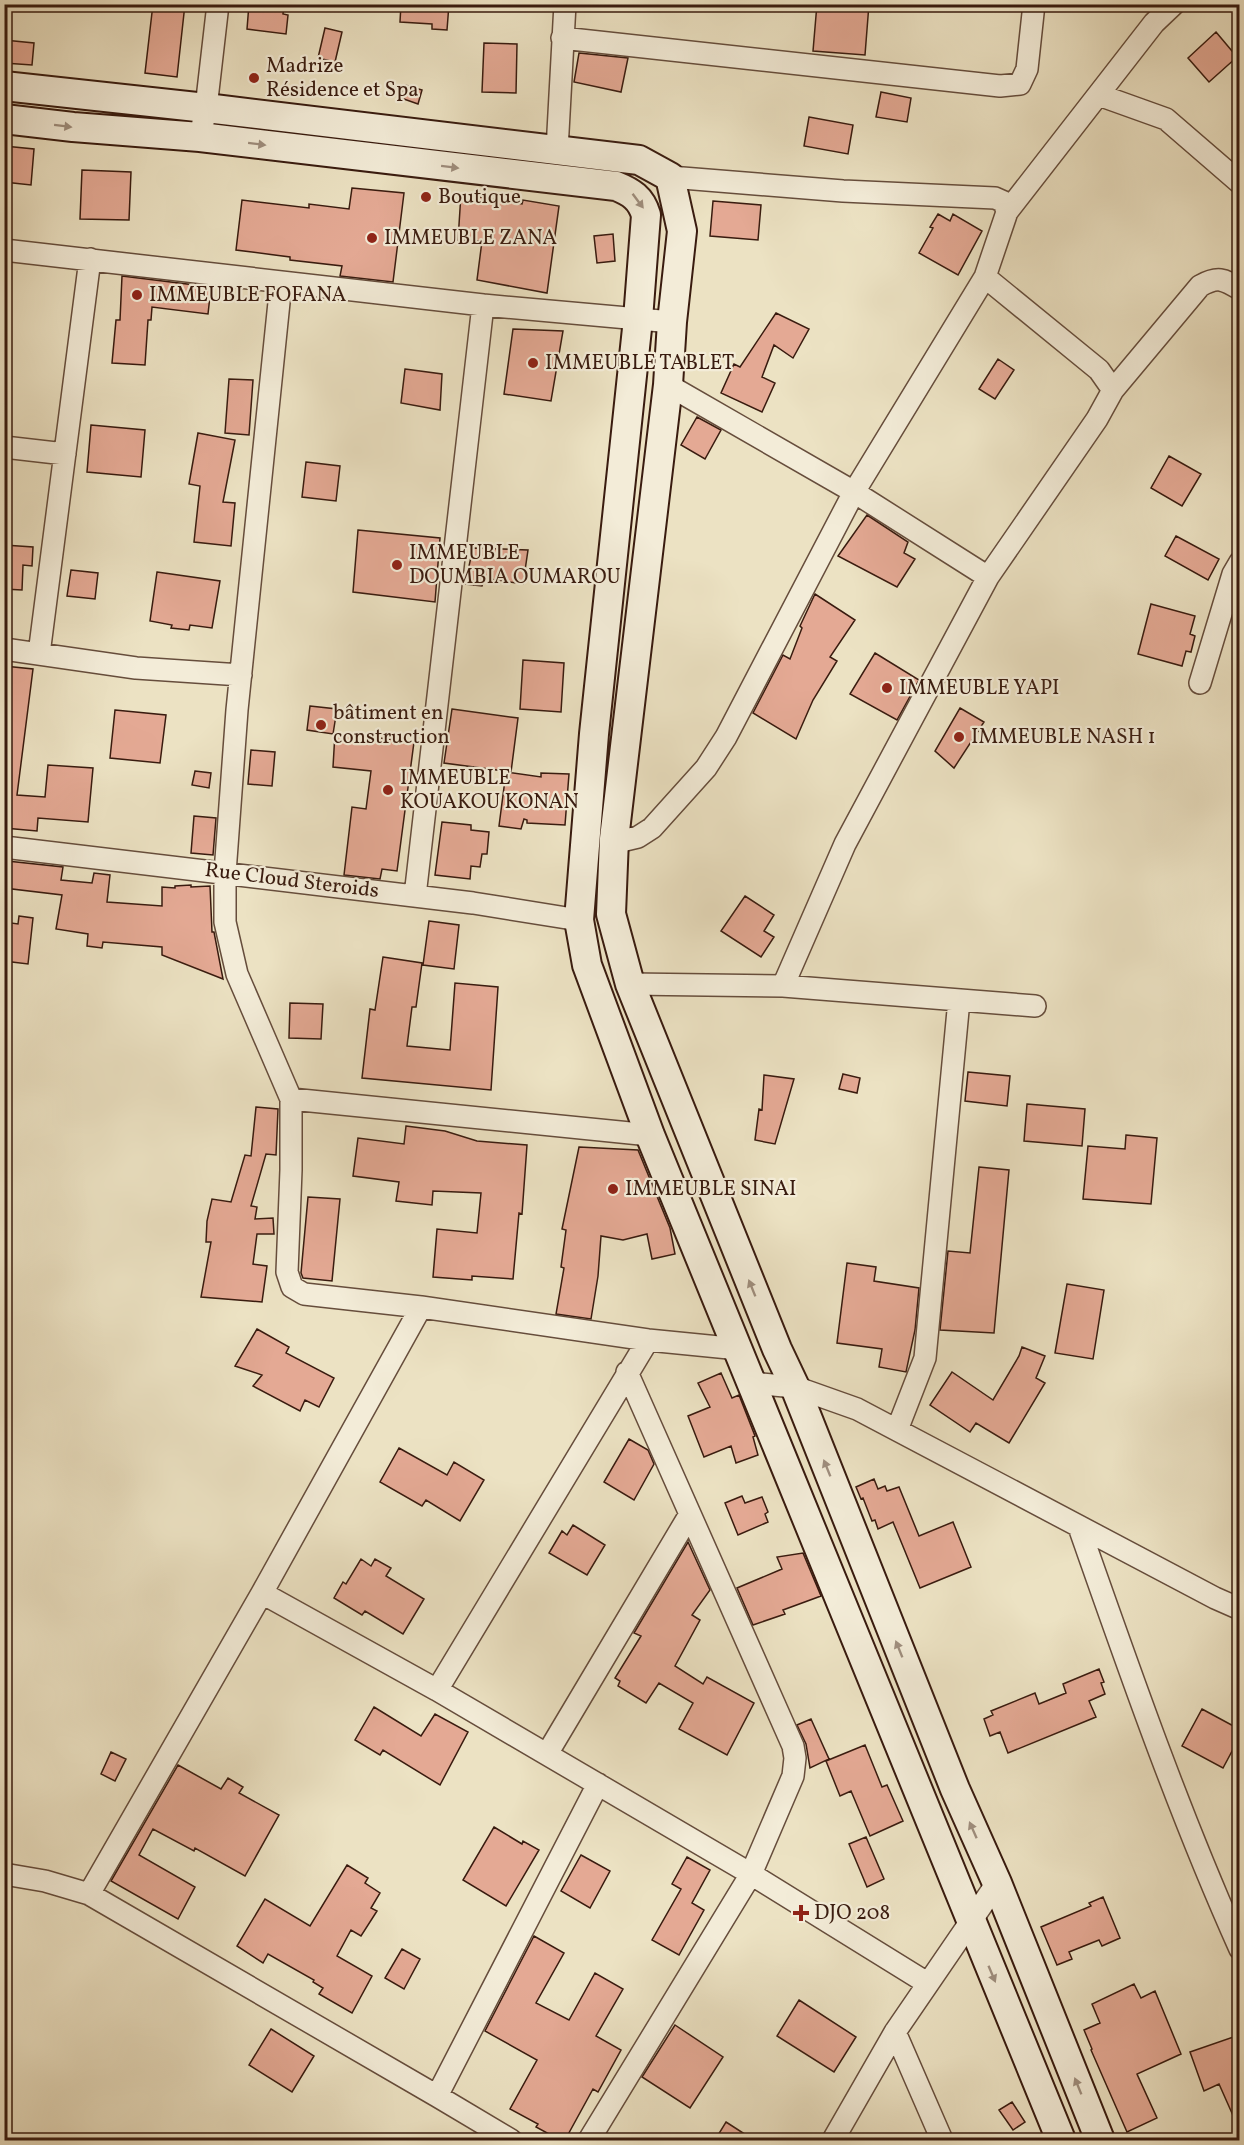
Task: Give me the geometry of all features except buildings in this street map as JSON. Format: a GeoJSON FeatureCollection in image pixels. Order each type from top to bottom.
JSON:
{"type":"FeatureCollection","features":[{"type":"Feature","properties":{"kind":"main road"},"geometry":{"type":"LineString","coordinates":[[4,87],[206,108],[639,160],[670,177],[682,231],[672,321],[668,385],[614,839],[612,914],[630,984],[795,1387],[955,1789],[997,1883],[1100,2140]]}},
{"type":"Feature","properties":{"kind":"main road"},"geometry":{"type":"LineString","coordinates":[[4,119],[201,137],[616,186],[630,191],[642,203],[646,215],[638,319],[594,734],[579,920],[587,965],[650,1135],[1062,2140]]}},
{"type":"Feature","properties":{"kind":"street"},"geometry":{"type":"LineString","coordinates":[[201,137],[218,4]]}},
{"type":"Feature","properties":{"kind":"street"},"geometry":{"type":"LineString","coordinates":[[557,150],[565,4]]}},
{"type":"Feature","properties":{"kind":"street"},"geometry":{"type":"LineString","coordinates":[[562,38],[1000,86],[1020,84],[1027,69],[1034,4]]}},
{"type":"Feature","properties":{"kind":"street"},"geometry":{"type":"LineString","coordinates":[[614,839],[617,842],[638,837],[652,828],[706,768],[726,737],[854,492],[985,277],[1007,212],[1155,22],[1174,4]]}},
{"type":"Feature","properties":{"kind":"street"},"geometry":{"type":"LineString","coordinates":[[1100,95],[1166,119],[1239,183]]}},
{"type":"Feature","properties":{"kind":"street"},"geometry":{"type":"LineString","coordinates":[[670,177],[843,191],[995,198],[1004,202],[1007,212]]}},
{"type":"Feature","properties":{"kind":"street"},"geometry":{"type":"LineString","coordinates":[[4,250],[483,306],[672,321]]}},
{"type":"Feature","properties":{"kind":"street"},"geometry":{"type":"LineString","coordinates":[[39,654],[90,260]]}},
{"type":"Feature","properties":{"kind":"street"},"geometry":{"type":"LineString","coordinates":[[985,277],[1099,370],[1113,390]]}},
{"type":"Feature","properties":{"kind":"street"},"geometry":{"type":"LineString","coordinates":[[783,986],[845,844],[988,577],[1097,419],[1113,390],[1200,286],[1212,279],[1226,280],[1239,289]]}},
{"type":"Feature","properties":{"kind":"street"},"geometry":{"type":"LineString","coordinates":[[281,283],[241,675],[225,873],[225,922],[237,974],[291,1099],[287,1272],[292,1287],[304,1294],[421,1307],[648,1340],[739,1349]]}},
{"type":"Feature","properties":{"kind":"street"},"geometry":{"type":"LineString","coordinates":[[416,896],[483,306]]}},
{"type":"Feature","properties":{"kind":"street"},"geometry":{"type":"LineString","coordinates":[[668,385],[854,492],[988,577]]}},
{"type":"Feature","properties":{"kind":"street"},"geometry":{"type":"LineString","coordinates":[[4,447],[65,454]]}},
{"type":"Feature","properties":{"kind":"street"},"geometry":{"type":"LineString","coordinates":[[1200,683],[1233,574],[1239,562]]}},
{"type":"Feature","properties":{"kind":"street"},"geometry":{"type":"LineString","coordinates":[[4,649],[136,668],[241,675]]}},
{"type":"Feature","properties":{"kind":"street","name":"Rue Cloud Steroids"},"geometry":{"type":"LineString","coordinates":[[4,847],[416,896],[579,920]]}},
{"type":"Feature","properties":{"kind":"street"},"geometry":{"type":"LineString","coordinates":[[630,984],[783,986],[1035,1006]]}},
{"type":"Feature","properties":{"kind":"street"},"geometry":{"type":"LineString","coordinates":[[897,1430],[925,1358],[959,1000]]}},
{"type":"Feature","properties":{"kind":"street"},"geometry":{"type":"LineString","coordinates":[[291,1099],[650,1135]]}},
{"type":"Feature","properties":{"kind":"street"},"geometry":{"type":"LineString","coordinates":[[88,1894],[262,1593],[421,1307]]}},
{"type":"Feature","properties":{"kind":"street"},"geometry":{"type":"LineString","coordinates":[[437,1690],[648,1340]]}},
{"type":"Feature","properties":{"kind":"street"},"geometry":{"type":"LineString","coordinates":[[589,2140],[751,1874],[793,1776],[795,1758],[793,1746],[627,1372]]}},
{"type":"Feature","properties":{"kind":"street"},"geometry":{"type":"LineString","coordinates":[[752,1383],[795,1387],[857,1408],[1079,1527],[1239,1609]]}},
{"type":"Feature","properties":{"kind":"street"},"geometry":{"type":"LineString","coordinates":[[547,1754],[690,1514]]}},
{"type":"Feature","properties":{"kind":"street"},"geometry":{"type":"LineString","coordinates":[[1079,1527],[1125,1658],[1208,1877],[1239,1949]]}},
{"type":"Feature","properties":{"kind":"street"},"geometry":{"type":"LineString","coordinates":[[262,1593],[547,1754],[751,1874],[927,1983]]}},
{"type":"Feature","properties":{"kind":"street"},"geometry":{"type":"LineString","coordinates":[[437,2096],[598,1784]]}},
{"type":"Feature","properties":{"kind":"street"},"geometry":{"type":"LineString","coordinates":[[4,1874],[45,1881],[88,1894],[511,2140]]}},
{"type":"Feature","properties":{"kind":"street"},"geometry":{"type":"LineString","coordinates":[[833,2140],[895,2032],[997,1883]]}},
{"type":"Feature","properties":{"kind":"street"},"geometry":{"type":"LineString","coordinates":[[895,2032],[942,2140]]}},
{"type":"Feature","properties":{"kind":"place","name":"Madrize Résidence et Spa"},"geometry":{"type":"Point","coordinates":[254,78]}},
{"type":"Feature","properties":{"kind":"place","name":"Boutique"},"geometry":{"type":"Point","coordinates":[426,197]}},
{"type":"Feature","properties":{"kind":"place","name":"IMMEUBLE ZANA"},"geometry":{"type":"Point","coordinates":[372,238]}},
{"type":"Feature","properties":{"kind":"place","name":"IMMEUBLE FOFANA"},"geometry":{"type":"Point","coordinates":[137,295]}},
{"type":"Feature","properties":{"kind":"place","name":"IMMEUBLE TABLET"},"geometry":{"type":"Point","coordinates":[533,363]}},
{"type":"Feature","properties":{"kind":"place","name":"IMMEUBLE DOUMBIA OUMAROU"},"geometry":{"type":"Point","coordinates":[397,565]}},
{"type":"Feature","properties":{"kind":"place","name":"IMMEUBLE YAPI"},"geometry":{"type":"Point","coordinates":[887,688]}},
{"type":"Feature","properties":{"kind":"place","name":"bâtiment en construction"},"geometry":{"type":"Point","coordinates":[321,725]}},
{"type":"Feature","properties":{"kind":"place","name":"IMMEUBLE NASH 1"},"geometry":{"type":"Point","coordinates":[959,737]}},
{"type":"Feature","properties":{"kind":"place","name":"IMMEUBLE KOUAKOU KONAN"},"geometry":{"type":"Point","coordinates":[388,790]}},
{"type":"Feature","properties":{"kind":"place","name":"IMMEUBLE SINAI"},"geometry":{"type":"Point","coordinates":[613,1189]}},
{"type":"Feature","properties":{"kind":"place","name":"DJO 208"},"geometry":{"type":"Point","coordinates":[801,1913]}}]}
